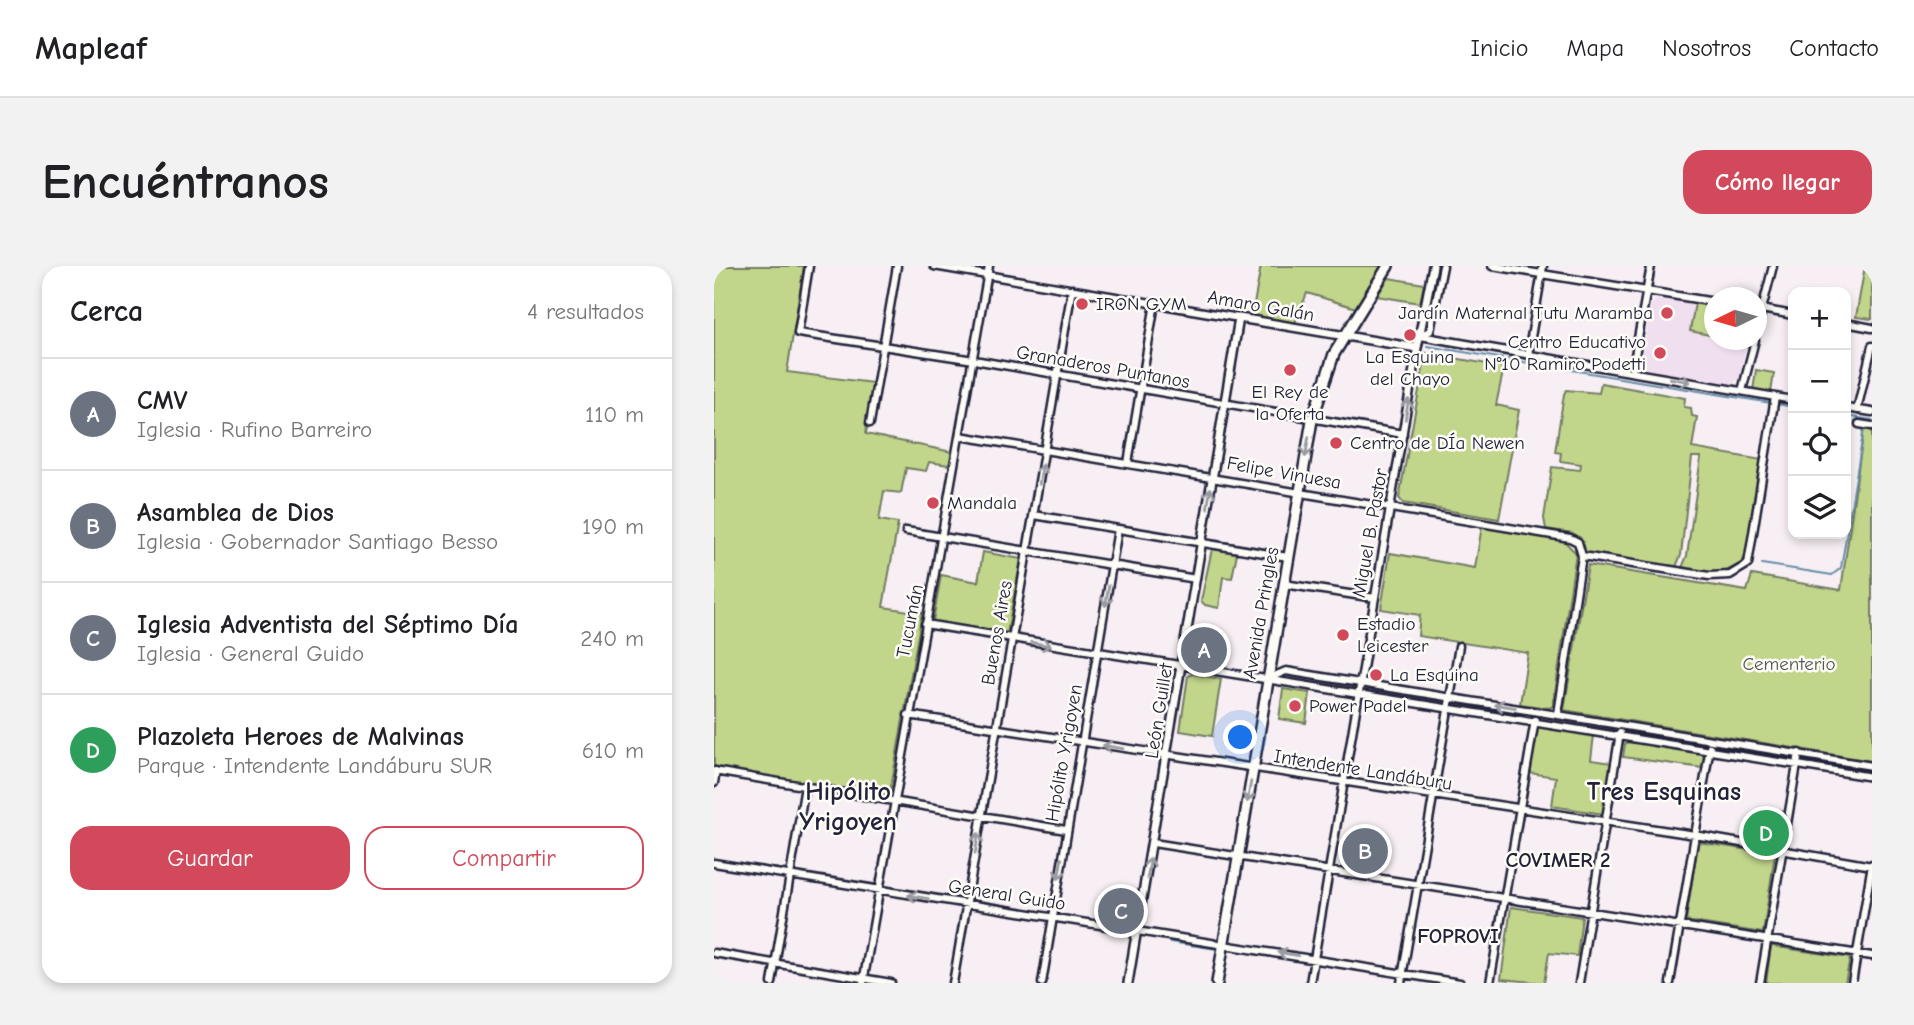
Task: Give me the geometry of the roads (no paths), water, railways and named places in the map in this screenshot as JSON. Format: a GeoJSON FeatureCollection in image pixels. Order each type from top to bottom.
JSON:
{"type":"FeatureCollection","features":[{"type":"Feature","properties":{"kind":"main road","name":"Avenida Pringles"},"geometry":{"type":"LineString","coordinates":[[1217,983],[1312,420],[1327,370],[1343,337],[1388,266]]}},
{"type":"Feature","properties":{"kind":"street","name":"Granaderos Puntanos"},"geometry":{"type":"LineString","coordinates":[[809,266],[798,333],[974,360],[1403,434]]}},
{"type":"Feature","properties":{"kind":"street"},"geometry":{"type":"LineString","coordinates":[[870,424],[897,266]]}},
{"type":"Feature","properties":{"kind":"street","name":"Amaro Galán"},"geometry":{"type":"LineString","coordinates":[[934,266],[1418,348]]}},
{"type":"Feature","properties":{"kind":"street","name":"Tucumán"},"geometry":{"type":"LineString","coordinates":[[863,981],[989,266]]}},
{"type":"Feature","properties":{"kind":"street","name":"Miguel B. Pastor"},"geometry":{"type":"LineString","coordinates":[[1310,983],[1433,266]]}},
{"type":"Feature","properties":{"kind":"street","name":"Miguel B. Pastor"},"geometry":{"type":"LineString","coordinates":[[1420,336],[1430,331],[1443,266]]}},
{"type":"Feature","properties":{"kind":"street"},"geometry":{"type":"LineString","coordinates":[[1492,266],[1704,300]]}},
{"type":"Feature","properties":{"kind":"street"},"geometry":{"type":"LineString","coordinates":[[1528,355],[1543,266]]}},
{"type":"Feature","properties":{"kind":"street"},"geometry":{"type":"LineString","coordinates":[[1632,372],[1651,266]]}},
{"type":"Feature","properties":{"kind":"street"},"geometry":{"type":"LineString","coordinates":[[1766,287],[1773,266]]}},
{"type":"Feature","properties":{"kind":"street","name":"Buenos Aires"},"geometry":{"type":"LineString","coordinates":[[953,983],[1072,289]]}},
{"type":"Feature","properties":{"kind":"street"},"geometry":{"type":"LineString","coordinates":[[1128,463],[1155,303]]}},
{"type":"Feature","properties":{"kind":"street"},"geometry":{"type":"LineString","coordinates":[[1767,310],[1788,314]]}},
{"type":"Feature","properties":{"kind":"street","name":"León Guillet"},"geometry":{"type":"LineString","coordinates":[[1128,983],[1239,318]]}},
{"type":"Feature","properties":{"kind":"street"},"geometry":{"type":"LineString","coordinates":[[1851,324],[1872,328]]}},
{"type":"Feature","properties":{"kind":"street"},"geometry":{"type":"LineString","coordinates":[[1420,336],[1788,399]]}},
{"type":"Feature","properties":{"kind":"street"},"geometry":{"type":"LineString","coordinates":[[1857,410],[1872,346]]}},
{"type":"Feature","properties":{"kind":"street"},"geometry":{"type":"LineString","coordinates":[[1742,391],[1752,350]]}},
{"type":"Feature","properties":{"kind":"street"},"geometry":{"type":"LineString","coordinates":[[1559,714],[1581,556],[1709,576],[1730,575],[1748,564],[1775,397]]}},
{"type":"Feature","properties":{"kind":"street"},"geometry":{"type":"LineString","coordinates":[[1851,409],[1872,412]]}},
{"type":"Feature","properties":{"kind":"street"},"geometry":{"type":"LineString","coordinates":[[1859,424],[1872,426]]}},
{"type":"Feature","properties":{"kind":"street","name":"Felipe Vinuesa"},"geometry":{"type":"LineString","coordinates":[[960,436],[1570,538],[1578,542],[1581,556]]}},
{"type":"Feature","properties":{"kind":"street"},"geometry":{"type":"LineString","coordinates":[[1034,515],[1289,557]]}},
{"type":"Feature","properties":{"kind":"street","name":"Hipólito Yrigoyen"},"geometry":{"type":"LineString","coordinates":[[1042,983],[1118,529]]}},
{"type":"Feature","properties":{"kind":"street"},"geometry":{"type":"LineString","coordinates":[[906,531],[1196,579]]}},
{"type":"Feature","properties":{"kind":"street"},"geometry":{"type":"LineString","coordinates":[[1284,584],[1375,598]]}},
{"type":"Feature","properties":{"kind":"street"},"geometry":{"type":"LineString","coordinates":[[925,624],[1872,777]]}},
{"type":"Feature","properties":{"kind":"street"},"geometry":{"type":"LineString","coordinates":[[1401,983],[1459,646]]}},
{"type":"Feature","properties":{"kind":"street"},"geometry":{"type":"LineString","coordinates":[[1268,679],[1286,671],[1872,766]]}},
{"type":"Feature","properties":{"kind":"street"},"geometry":{"type":"LineString","coordinates":[[1489,983],[1536,711]]}},
{"type":"Feature","properties":{"kind":"street","name":"Intendente Landáburu"},"geometry":{"type":"LineString","coordinates":[[908,715],[1695,835],[1872,865]]}},
{"type":"Feature","properties":{"kind":"street"},"geometry":{"type":"LineString","coordinates":[[1579,983],[1621,724]]}},
{"type":"Feature","properties":{"kind":"street"},"geometry":{"type":"LineString","coordinates":[[1670,983],[1711,738]]}},
{"type":"Feature","properties":{"kind":"street"},"geometry":{"type":"LineString","coordinates":[[1760,983],[1799,753]]}},
{"type":"Feature","properties":{"kind":"street"},"geometry":{"type":"LineString","coordinates":[[714,783],[715,771],[1066,830]]}},
{"type":"Feature","properties":{"kind":"street"},"geometry":{"type":"LineString","coordinates":[[772,983],[805,786]]}},
{"type":"Feature","properties":{"kind":"street"},"geometry":{"type":"LineString","coordinates":[[1153,843],[1872,956]]}},
{"type":"Feature","properties":{"kind":"street","name":"General Guido"},"geometry":{"type":"LineString","coordinates":[[714,863],[1460,983]]}},
{"type":"Feature","properties":{"kind":"street"},"geometry":{"type":"LineString","coordinates":[[1853,983],[1872,865]]}},
{"type":"Feature","properties":{"kind":"street"},"geometry":{"type":"LineString","coordinates":[[714,953],[863,981],[891,983]]}},
{"type":"Feature","properties":{"kind":"waterway"},"geometry":{"type":"LineString","coordinates":[[1427,346],[1771,403]]}},
{"type":"Feature","properties":{"kind":"waterway"},"geometry":{"type":"LineString","coordinates":[[1777,404],[1788,406]]}},
{"type":"Feature","properties":{"kind":"waterway"},"geometry":{"type":"LineString","coordinates":[[1851,417],[1872,420]]}},
{"type":"Feature","properties":{"kind":"waterway"},"geometry":{"type":"LineString","coordinates":[[1762,564],[1832,575],[1841,568],[1864,428]]}},
{"type":"Feature","properties":{"kind":"waterway"},"geometry":{"type":"LineString","coordinates":[[1170,942],[1217,949]]}},
{"type":"Feature","properties":{"kind":"waterway"},"geometry":{"type":"LineString","coordinates":[[1228,950],[1272,957]]}},
{"type":"Feature","properties":{"kind":"place","name":"IRON GYM"},"geometry":{"type":"Point","coordinates":[1082,304]}},
{"type":"Feature","properties":{"kind":"place","name":"Jardín Maternal Tutu Maramba"},"geometry":{"type":"Point","coordinates":[1667,313]}},
{"type":"Feature","properties":{"kind":"place","name":"La Esquina del Chayo"},"geometry":{"type":"Point","coordinates":[1410,335]}},
{"type":"Feature","properties":{"kind":"place","name":"Centro Educativo N°10 Ramiro Podetti"},"geometry":{"type":"Point","coordinates":[1660,353]}},
{"type":"Feature","properties":{"kind":"place","name":"El Rey de la Oferta"},"geometry":{"type":"Point","coordinates":[1290,370]}},
{"type":"Feature","properties":{"kind":"place","name":"Centro de DÍa Newen"},"geometry":{"type":"Point","coordinates":[1336,443]}},
{"type":"Feature","properties":{"kind":"place","name":"Mandala"},"geometry":{"type":"Point","coordinates":[933,503]}},
{"type":"Feature","properties":{"kind":"place","name":"Estadio Leicester"},"geometry":{"type":"Point","coordinates":[1343,635]}},
{"type":"Feature","properties":{"kind":"place","name":"CMV"},"geometry":{"type":"Point","coordinates":[1204,650]}},
{"type":"Feature","properties":{"kind":"place","name":"La Esquina"},"geometry":{"type":"Point","coordinates":[1376,675]}},
{"type":"Feature","properties":{"kind":"place","name":"Power Padel"},"geometry":{"type":"Point","coordinates":[1295,706]}},
{"type":"Feature","properties":{"kind":"place","name":"Plazoleta Heroes de Malvinas"},"geometry":{"type":"Point","coordinates":[1766,833]}},
{"type":"Feature","properties":{"kind":"place","name":"Asamblea de Dios"},"geometry":{"type":"Point","coordinates":[1365,851]}},
{"type":"Feature","properties":{"kind":"place","name":"Iglesia Adventista del Séptimo Día"},"geometry":{"type":"Point","coordinates":[1121,911]}},
{"type":"Feature","properties":{"kind":"district","name":"Tres Esquinas"},"geometry":{"type":"Point","coordinates":[1664,792]}},
{"type":"Feature","properties":{"kind":"district","name":"Hipólito Yrigoyen"},"geometry":{"type":"Point","coordinates":[848,807]}},
{"type":"Feature","properties":{"kind":"district","name":"COVIMER 2"},"geometry":{"type":"Point","coordinates":[1558,860]}},
{"type":"Feature","properties":{"kind":"district","name":"FOPROVI"},"geometry":{"type":"Point","coordinates":[1458,936]}},
{"type":"Feature","properties":{"kind":"park label","name":"Cementerio"},"geometry":{"type":"Point","coordinates":[1789,664]}}]}
